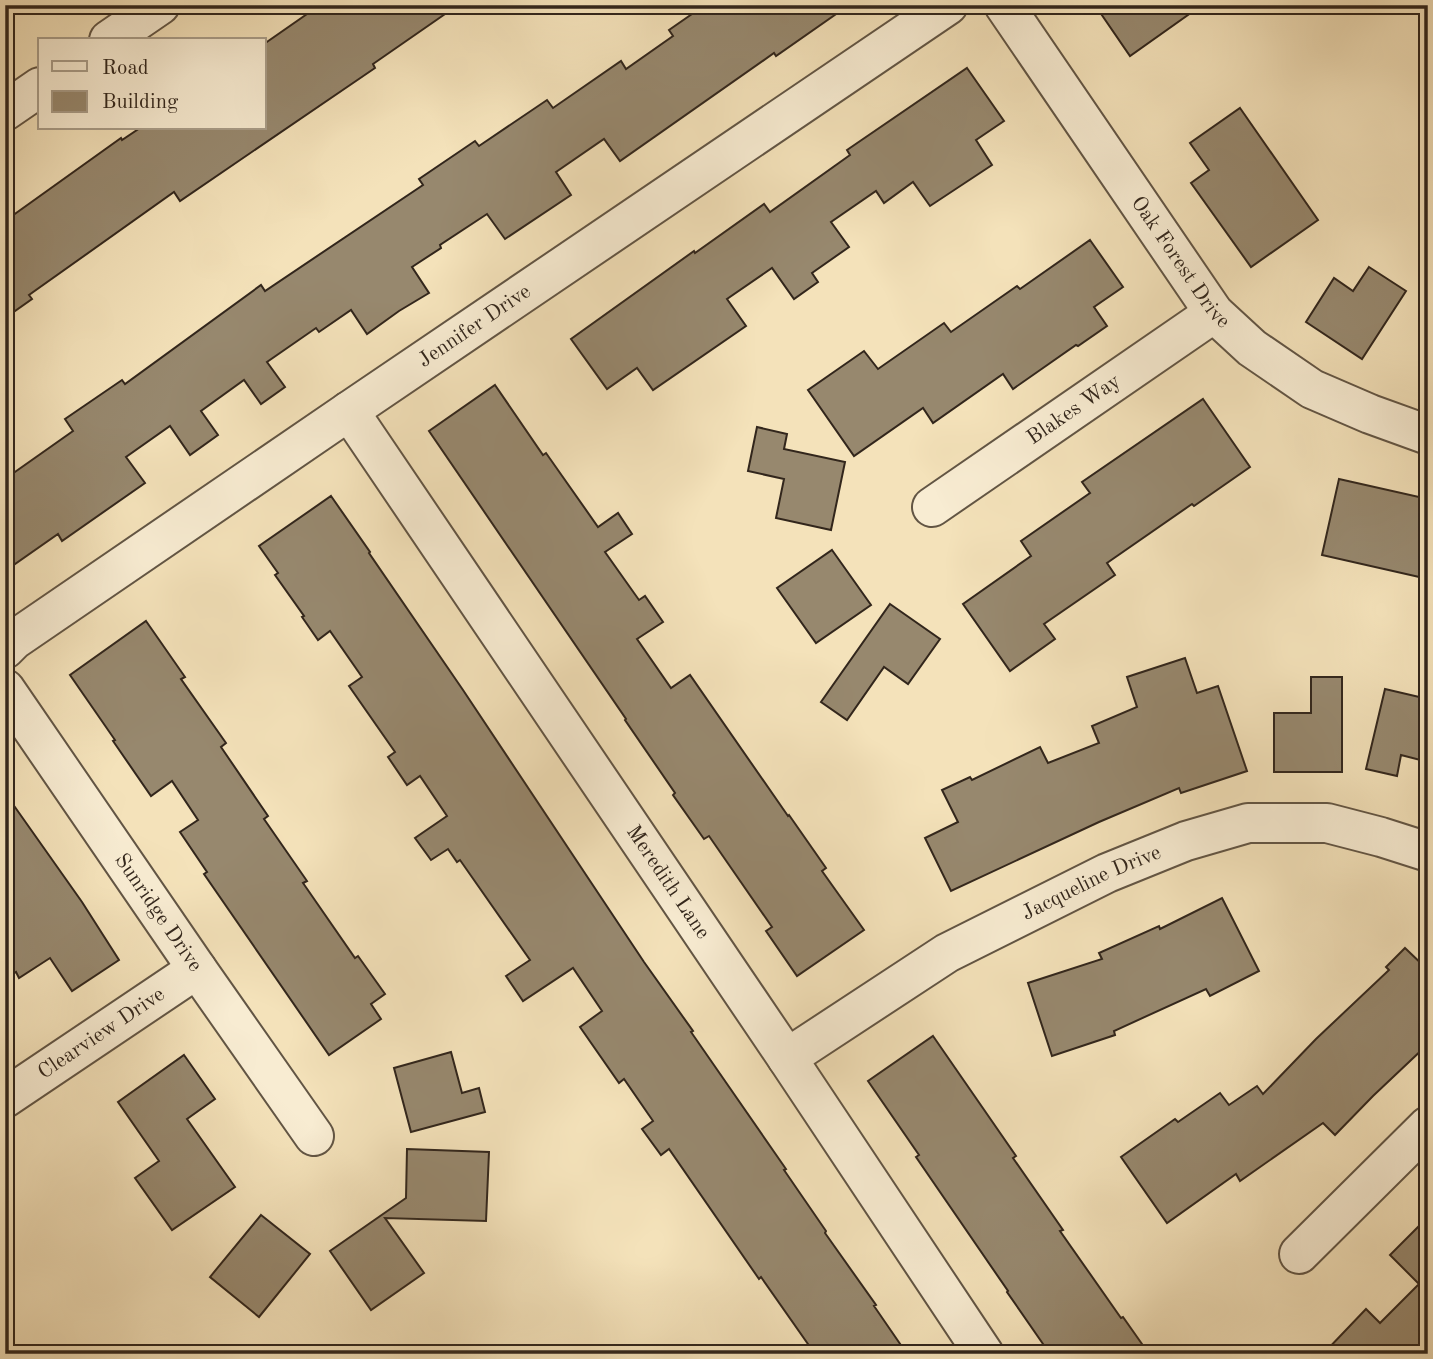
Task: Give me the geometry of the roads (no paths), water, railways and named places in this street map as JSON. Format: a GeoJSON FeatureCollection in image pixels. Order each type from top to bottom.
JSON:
{"type":"FeatureCollection","features":[{"type":"Feature","properties":{"kind":"street"},"geometry":{"type":"LineString","coordinates":[[112,38],[160,5]]}},
{"type":"Feature","properties":{"kind":"street","name":"Jennifer Drive"},"geometry":{"type":"LineString","coordinates":[[5,649],[14,640],[349,411],[948,5]]}},
{"type":"Feature","properties":{"kind":"street","name":"Oak Forest Drive"},"geometry":{"type":"LineString","coordinates":[[1004,5],[1214,313],[1252,348],[1312,389],[1428,435]]}},
{"type":"Feature","properties":{"kind":"street"},"geometry":{"type":"LineString","coordinates":[[5,111],[38,88]]}},
{"type":"Feature","properties":{"kind":"street","name":"Blakes Way"},"geometry":{"type":"LineString","coordinates":[[932,507],[1214,313]]}},
{"type":"Feature","properties":{"kind":"street","name":"Meredith Lane"},"geometry":{"type":"LineString","coordinates":[[349,411],[984,1354]]}},
{"type":"Feature","properties":{"kind":"street","name":"Sunridge Drive"},"geometry":{"type":"LineString","coordinates":[[5,689],[314,1136]]}},
{"type":"Feature","properties":{"kind":"street","name":"Jacqueline Drive"},"geometry":{"type":"LineString","coordinates":[[787,1058],[947,953],[1107,873],[1186,841],[1248,823],[1326,823],[1428,852]]}},
{"type":"Feature","properties":{"kind":"street","name":"Clearview Drive"},"geometry":{"type":"LineString","coordinates":[[5,1098],[197,969]]}},
{"type":"Feature","properties":{"kind":"street"},"geometry":{"type":"LineString","coordinates":[[1299,1254],[1428,1126]]}}]}
